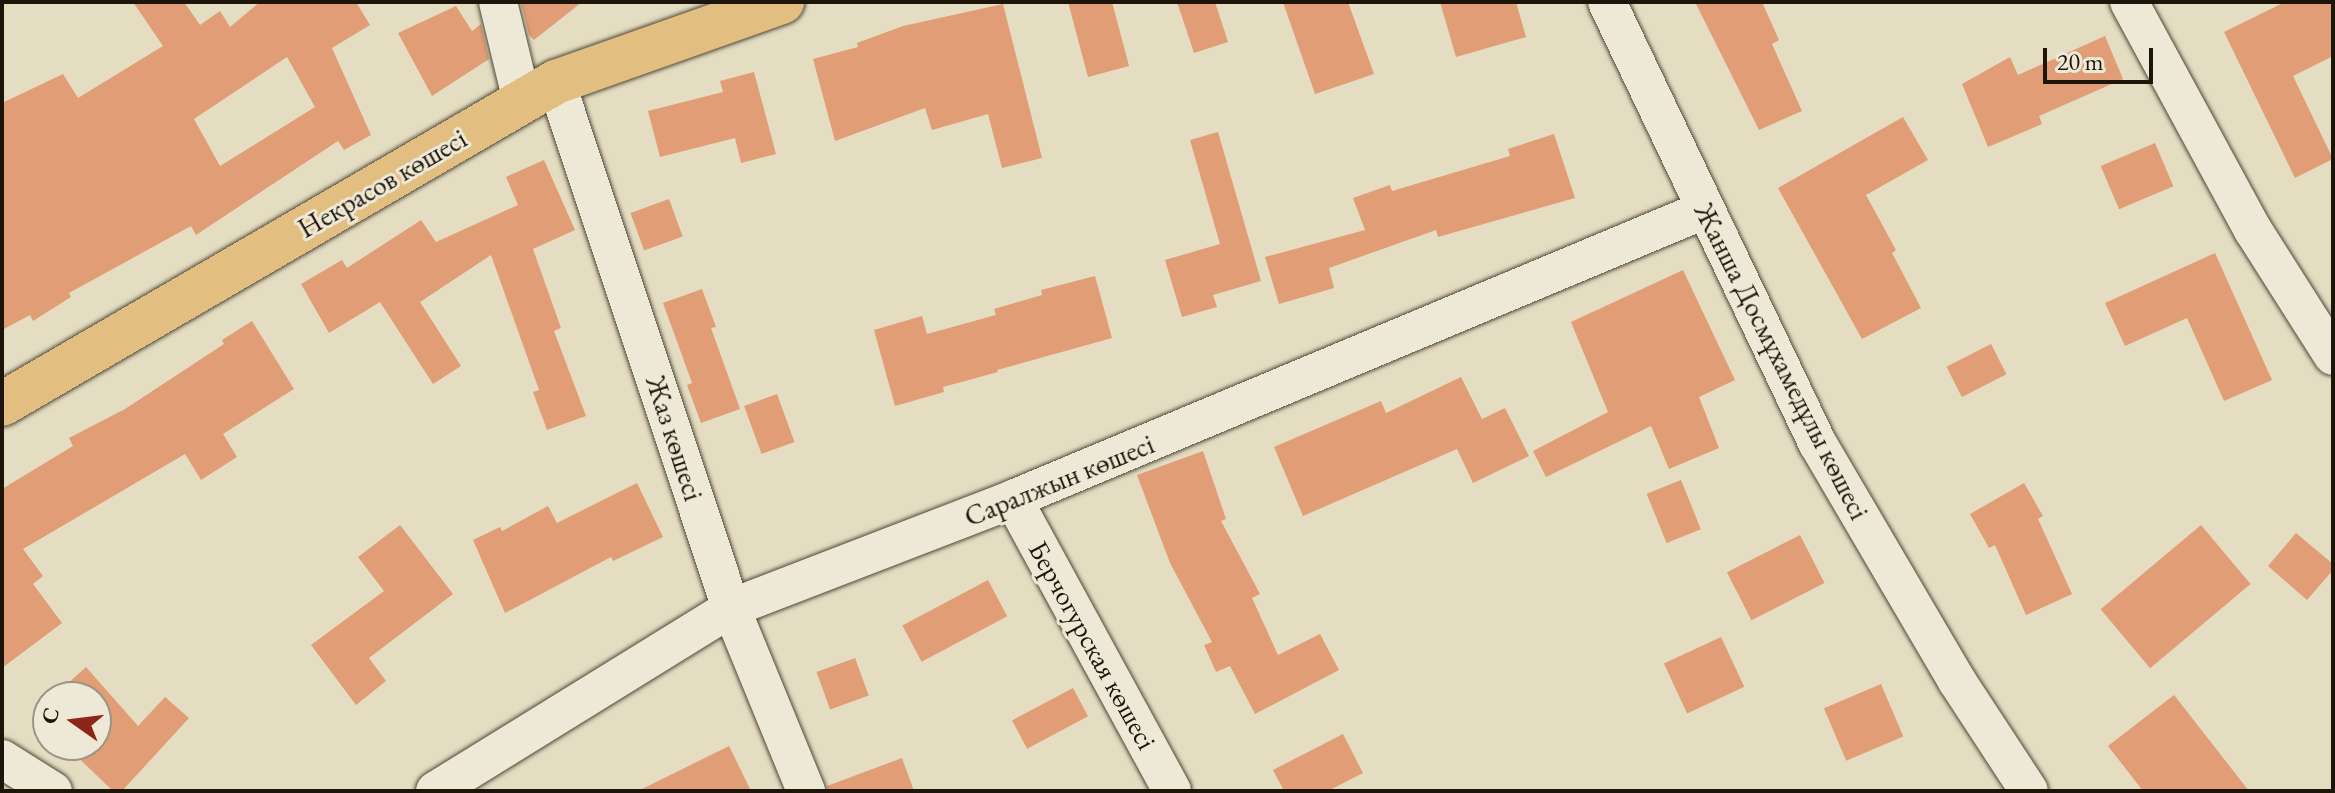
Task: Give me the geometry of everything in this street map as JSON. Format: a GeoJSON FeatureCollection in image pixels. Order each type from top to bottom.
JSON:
{"type":"FeatureCollection","features":[{"type":"Feature","properties":{"kind":"main road","name":"Некрасов көшесі"},"geometry":{"type":"LineString","coordinates":[[2,404],[539,92],[782,2]]}},
{"type":"Feature","properties":{"kind":"street","name":"Жаз көшесі"},"geometry":{"type":"LineString","coordinates":[[498,2],[539,92],[731,608],[806,791]]}},
{"type":"Feature","properties":{"kind":"street","name":"Жанша Досмұхамедұлы көшесі"},"geometry":{"type":"LineString","coordinates":[[1607,2],[1818,444],[1957,681],[2029,791]]}},
{"type":"Feature","properties":{"kind":"street"},"geometry":{"type":"LineString","coordinates":[[2129,2],[2253,230],[2333,356]]}},
{"type":"Feature","properties":{"kind":"street","name":"Саралжын көшесі"},"geometry":{"type":"LineString","coordinates":[[435,791],[731,608],[1013,499],[1704,210]]}},
{"type":"Feature","properties":{"kind":"street","name":"Берчогурская көшесі"},"geometry":{"type":"LineString","coordinates":[[1013,499],[1172,791]]}},
{"type":"Feature","properties":{"kind":"street"},"geometry":{"type":"LineString","coordinates":[[2,759],[46,789]]}},
{"type":"Feature","properties":{"kind":"building"},"geometry":{"type":"Polygon","coordinates":[[[133,2],[184,2],[200,25],[220,11],[230,27],[260,2],[356,2],[370,25],[332,48],[371,135],[344,150],[338,141],[196,235],[191,226],[69,293],[71,297],[33,321],[30,315],[2,330],[2,103],[63,74],[78,98],[163,46],[133,2]],[[287,57],[194,119],[220,166],[315,107],[287,57]]]}},
{"type":"Feature","properties":{"kind":"building"},"geometry":{"type":"Polygon","coordinates":[[[521,2],[582,2],[534,40],[529,35],[521,2]]]}},
{"type":"Feature","properties":{"kind":"building"},"geometry":{"type":"Polygon","coordinates":[[[1068,2],[1112,2],[1129,66],[1088,77],[1068,2]]]}},
{"type":"Feature","properties":{"kind":"building"},"geometry":{"type":"Polygon","coordinates":[[[1177,2],[1215,2],[1228,42],[1194,53],[1177,2]]]}},
{"type":"Feature","properties":{"kind":"building"},"geometry":{"type":"Polygon","coordinates":[[[1283,2],[1348,2],[1374,74],[1315,94],[1283,2]]]}},
{"type":"Feature","properties":{"kind":"building"},"geometry":{"type":"Polygon","coordinates":[[[1440,2],[1516,2],[1526,37],[1456,57],[1440,2]]]}},
{"type":"Feature","properties":{"kind":"building"},"geometry":{"type":"Polygon","coordinates":[[[1695,2],[1762,2],[1779,40],[1772,44],[1802,111],[1759,130],[1695,2]]]}},
{"type":"Feature","properties":{"kind":"building"},"geometry":{"type":"Polygon","coordinates":[[[2285,2],[2333,2],[2333,56],[2293,76],[2333,159],[2295,178],[2224,32],[2285,2]]]}},
{"type":"Feature","properties":{"kind":"building"},"geometry":{"type":"Polygon","coordinates":[[[1003,4],[1042,158],[1002,168],[988,114],[932,130],[925,108],[835,141],[813,59],[858,47],[857,43],[903,26],[1003,4]]]}},
{"type":"Feature","properties":{"kind":"building"},"geometry":{"type":"Polygon","coordinates":[[[456,6],[472,31],[481,24],[489,59],[432,96],[398,33],[456,6]]]}},
{"type":"Feature","properties":{"kind":"building"},"geometry":{"type":"Polygon","coordinates":[[[2105,36],[2123,79],[2039,116],[2042,124],[1988,147],[1962,84],[2010,57],[2018,75],[2105,36]]]}},
{"type":"Feature","properties":{"kind":"building"},"geometry":{"type":"Polygon","coordinates":[[[754,72],[776,154],[741,163],[735,138],[660,157],[648,111],[723,92],[720,81],[754,72]]]}},
{"type":"Feature","properties":{"kind":"building"},"geometry":{"type":"Polygon","coordinates":[[[1903,117],[1928,160],[1866,195],[1896,250],[1892,253],[1921,308],[1862,339],[1778,188],[1903,117]]]}},
{"type":"Feature","properties":{"kind":"building"},"geometry":{"type":"Polygon","coordinates":[[[1218,132],[1261,281],[1213,295],[1217,307],[1182,317],[1165,260],[1220,244],[1190,140],[1218,132]]]}},
{"type":"Feature","properties":{"kind":"building"},"geometry":{"type":"Polygon","coordinates":[[[1554,134],[1575,198],[1438,237],[1436,230],[1329,268],[1334,288],[1279,304],[1265,257],[1365,230],[1353,198],[1390,185],[1392,191],[1510,156],[1508,149],[1554,134]]]}},
{"type":"Feature","properties":{"kind":"building"},"geometry":{"type":"Polygon","coordinates":[[[2155,143],[2173,186],[2119,209],[2101,166],[2155,143]]]}},
{"type":"Feature","properties":{"kind":"building"},"geometry":{"type":"Polygon","coordinates":[[[544,160],[575,230],[533,249],[561,328],[554,331],[586,416],[547,430],[533,392],[539,390],[491,255],[420,302],[461,366],[433,384],[380,302],[329,333],[301,284],[342,260],[347,268],[421,220],[436,242],[518,205],[506,177],[544,160]]]}},
{"type":"Feature","properties":{"kind":"building"},"geometry":{"type":"Polygon","coordinates":[[[669,199],[683,237],[644,251],[630,213],[669,199]]]}},
{"type":"Feature","properties":{"kind":"building"},"geometry":{"type":"Polygon","coordinates":[[[2215,253],[2272,380],[2224,401],[2187,318],[2125,346],[2105,303],[2215,253]]]}},
{"type":"Feature","properties":{"kind":"building"},"geometry":{"type":"Polygon","coordinates":[[[1683,270],[1735,380],[1699,397],[1719,448],[1669,469],[1651,426],[1546,477],[1533,451],[1608,412],[1571,322],[1683,270]]]}},
{"type":"Feature","properties":{"kind":"building"},"geometry":{"type":"Polygon","coordinates":[[[1095,276],[1112,338],[997,370],[943,387],[944,392],[895,406],[874,330],[922,316],[927,334],[996,315],[994,309],[1042,295],[1041,290],[1095,276]]]}},
{"type":"Feature","properties":{"kind":"building"},"geometry":{"type":"Polygon","coordinates":[[[702,289],[716,327],[711,328],[740,409],[701,423],[687,385],[692,383],[663,303],[702,289]]]}},
{"type":"Feature","properties":{"kind":"building"},"geometry":{"type":"Polygon","coordinates":[[[252,321],[294,389],[223,434],[237,457],[201,480],[185,454],[23,549],[43,576],[33,584],[62,623],[2,668],[2,489],[73,446],[69,438],[125,409],[224,344],[222,340],[252,321]]]}},
{"type":"Feature","properties":{"kind":"building"},"geometry":{"type":"Polygon","coordinates":[[[1991,344],[2006,374],[1962,397],[1946,367],[1991,344]]]}},
{"type":"Feature","properties":{"kind":"building"},"geometry":{"type":"Polygon","coordinates":[[[1461,377],[1482,419],[1505,408],[1529,456],[1473,483],[1457,449],[1303,516],[1274,447],[1381,401],[1386,413],[1461,377]]]}},
{"type":"Feature","properties":{"kind":"building"},"geometry":{"type":"Polygon","coordinates":[[[777,394],[794,442],[762,454],[744,406],[777,394]]]}},
{"type":"Feature","properties":{"kind":"building"},"geometry":{"type":"Polygon","coordinates":[[[1203,451],[1226,519],[1221,521],[1260,594],[1252,598],[1278,655],[1320,634],[1339,670],[1255,714],[1230,666],[1216,672],[1204,645],[1212,642],[1170,563],[1137,475],[1203,451]]]}},
{"type":"Feature","properties":{"kind":"building"},"geometry":{"type":"Polygon","coordinates":[[[1681,480],[1701,529],[1667,543],[1647,494],[1681,480]]]}},
{"type":"Feature","properties":{"kind":"building"},"geometry":{"type":"Polygon","coordinates":[[[637,483],[663,537],[613,561],[611,557],[505,613],[473,540],[500,527],[502,531],[548,506],[557,523],[637,483]]]}},
{"type":"Feature","properties":{"kind":"building"},"geometry":{"type":"Polygon","coordinates":[[[2024,483],[2043,516],[2038,519],[2072,594],[2026,615],[1995,545],[1989,548],[1970,514],[2024,483]]]}},
{"type":"Feature","properties":{"kind":"building"},"geometry":{"type":"Polygon","coordinates":[[[400,525],[453,594],[369,658],[386,681],[356,705],[311,645],[384,591],[358,557],[400,525]]]}},
{"type":"Feature","properties":{"kind":"building"},"geometry":{"type":"Polygon","coordinates":[[[2201,525],[2250,584],[2150,668],[2101,609],[2201,525]]]}},
{"type":"Feature","properties":{"kind":"building"},"geometry":{"type":"Polygon","coordinates":[[[2296,533],[2333,564],[2333,570],[2307,600],[2268,566],[2296,533]]]}},
{"type":"Feature","properties":{"kind":"building"},"geometry":{"type":"Polygon","coordinates":[[[1800,535],[1825,583],[1751,620],[1727,572],[1800,535]]]}},
{"type":"Feature","properties":{"kind":"building"},"geometry":{"type":"Polygon","coordinates":[[[988,580],[1007,616],[922,662],[902,626],[988,580]]]}},
{"type":"Feature","properties":{"kind":"building"},"geometry":{"type":"Polygon","coordinates":[[[1721,637],[1744,687],[1687,713],[1664,664],[1721,637]]]}},
{"type":"Feature","properties":{"kind":"building"},"geometry":{"type":"Polygon","coordinates":[[[855,658],[869,696],[830,710],[816,672],[855,658]]]}},
{"type":"Feature","properties":{"kind":"building"},"geometry":{"type":"Polygon","coordinates":[[[86,667],[98,681],[71,681],[86,667]]]}},
{"type":"Feature","properties":{"kind":"building"},"geometry":{"type":"Polygon","coordinates":[[[1881,684],[1903,736],[1846,761],[1824,708],[1881,684]]]}},
{"type":"Feature","properties":{"kind":"building"},"geometry":{"type":"Polygon","coordinates":[[[1073,688],[1088,716],[1027,749],[1012,720],[1073,688]]]}},
{"type":"Feature","properties":{"kind":"building"},"geometry":{"type":"Polygon","coordinates":[[[2174,695],[2249,791],[2143,791],[2108,746],[2174,695]]]}},
{"type":"Feature","properties":{"kind":"building"},"geometry":{"type":"Polygon","coordinates":[[[112,696],[138,726],[165,697],[189,718],[122,791],[113,791],[82,761],[112,761],[112,696]]]}},
{"type":"Feature","properties":{"kind":"building"},"geometry":{"type":"Polygon","coordinates":[[[1343,734],[1363,773],[1328,791],[1284,791],[1273,770],[1343,734]]]}},
{"type":"Feature","properties":{"kind":"building"},"geometry":{"type":"Polygon","coordinates":[[[729,746],[751,791],[638,791],[729,746]]]}},
{"type":"Feature","properties":{"kind":"building"},"geometry":{"type":"Polygon","coordinates":[[[902,758],[914,791],[828,791],[827,786],[902,758]]]}}]}
